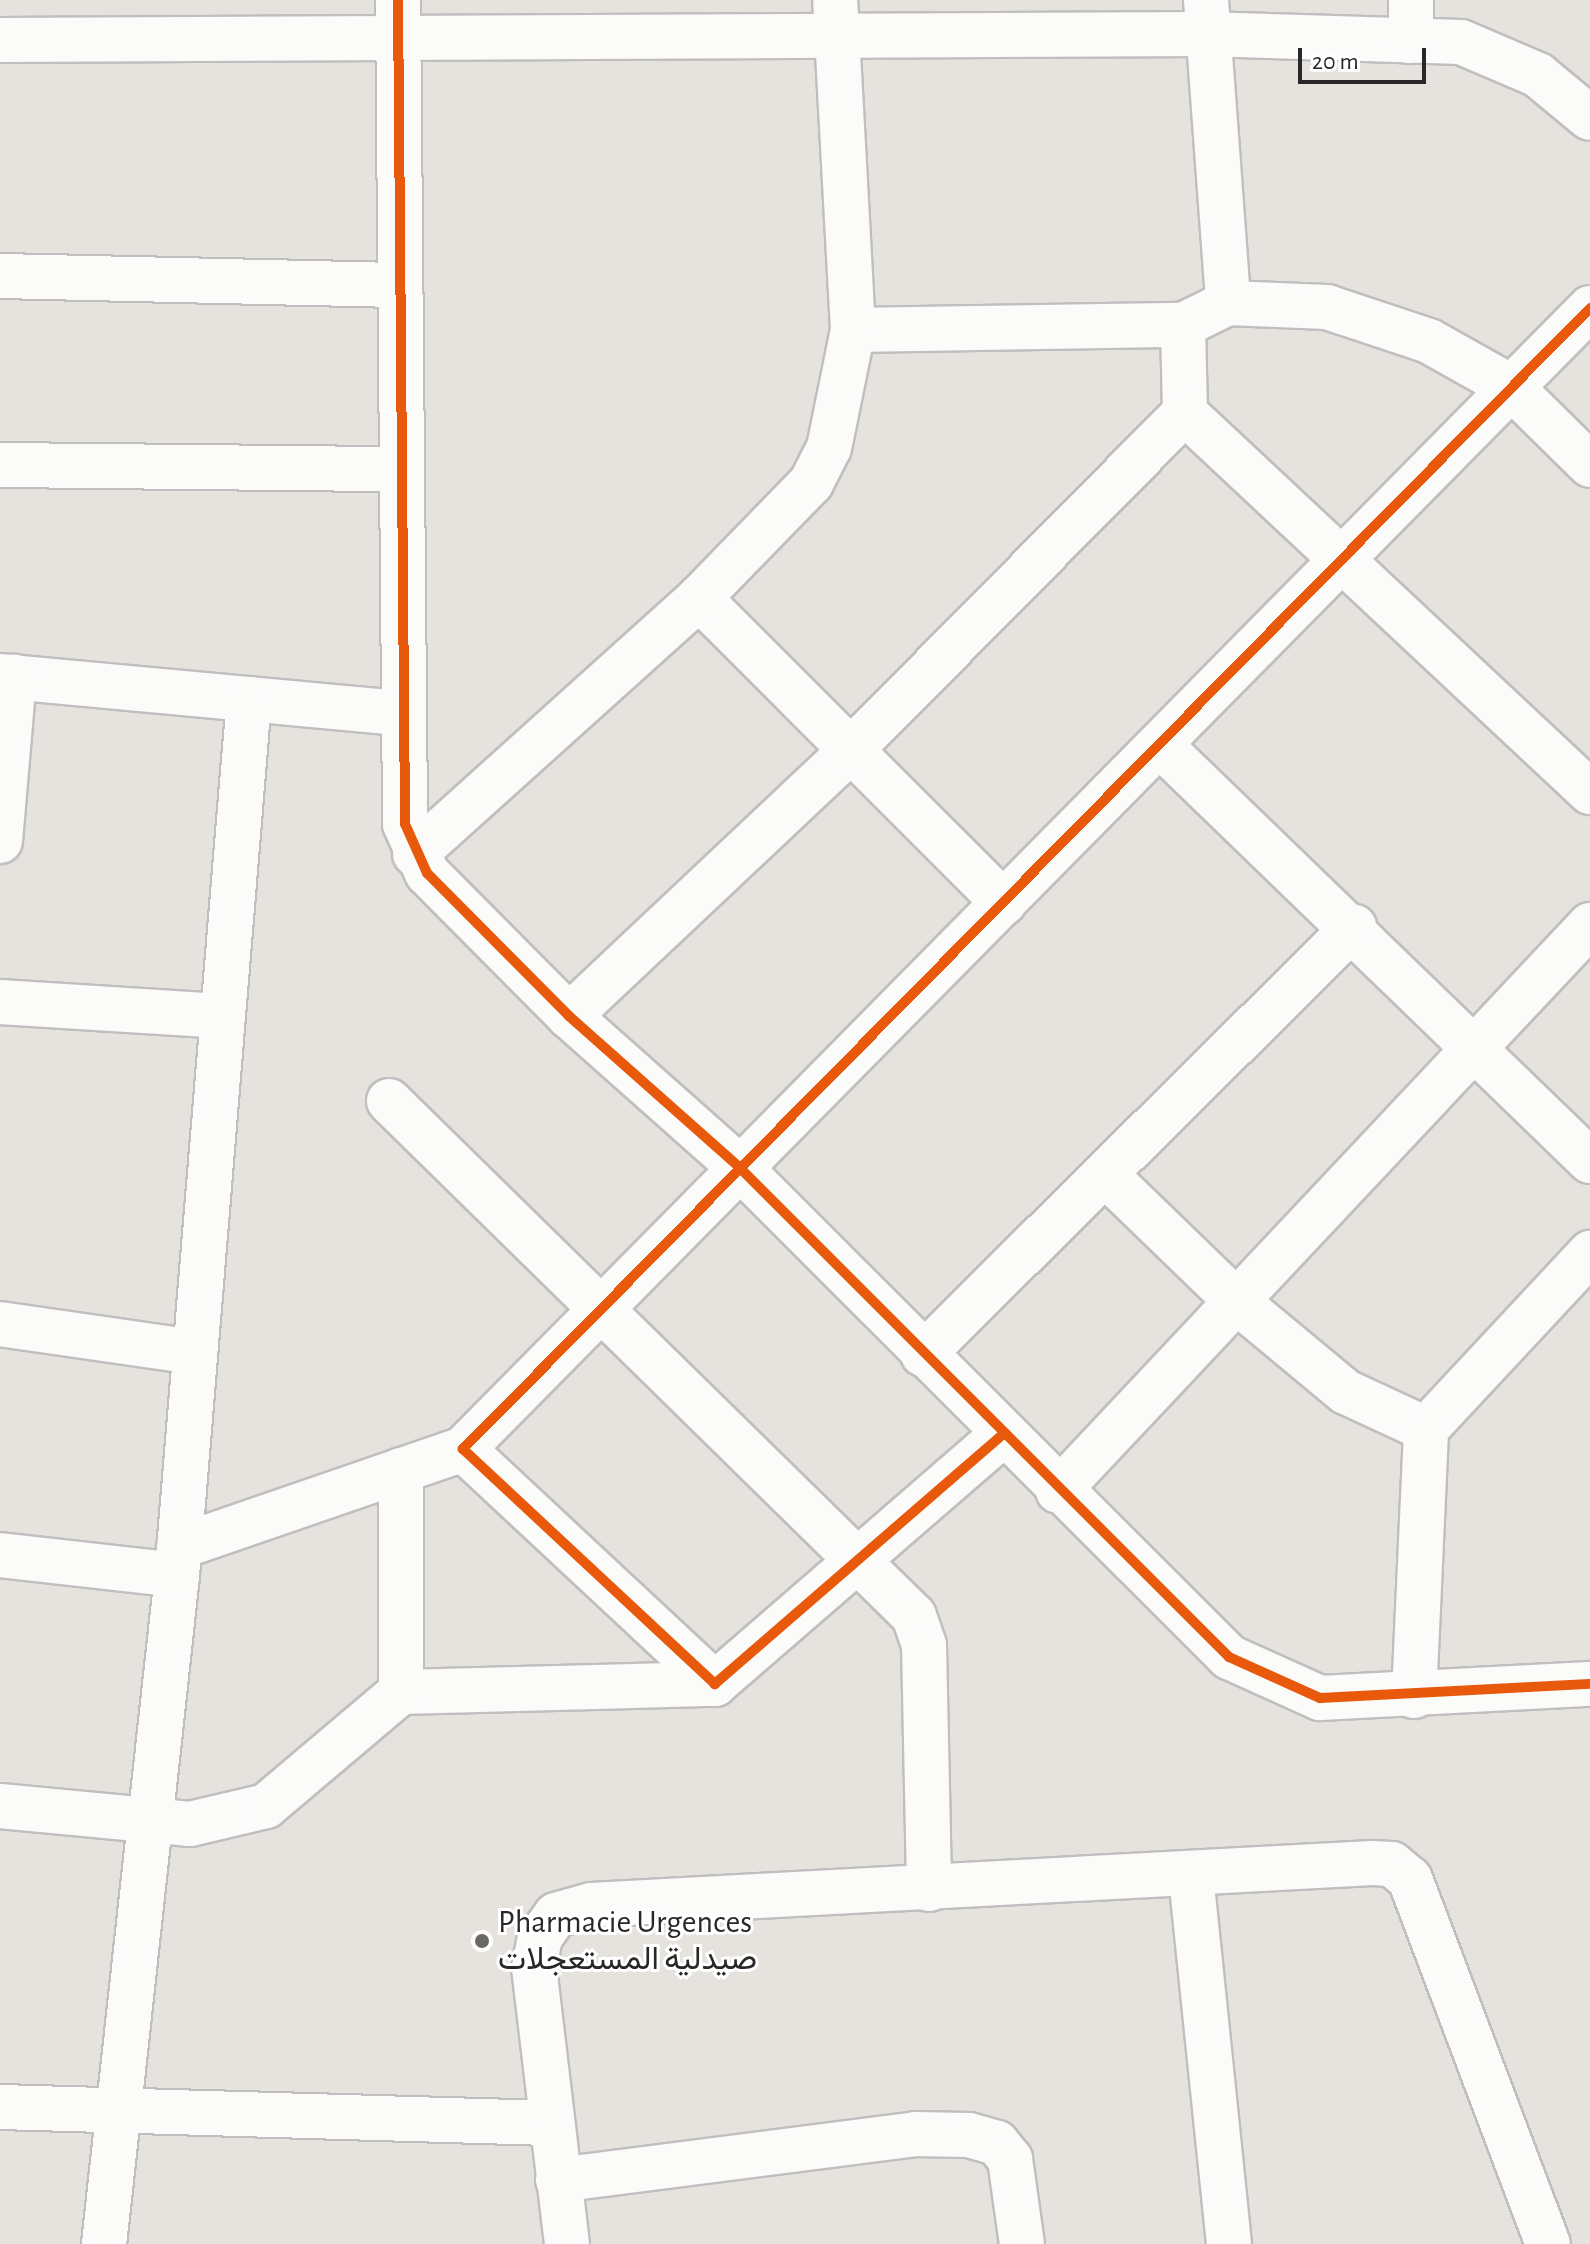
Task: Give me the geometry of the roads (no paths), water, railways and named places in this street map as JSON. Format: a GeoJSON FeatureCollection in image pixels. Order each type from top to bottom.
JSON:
{"type":"FeatureCollection","features":[{"type":"Feature","properties":{"kind":"street"},"geometry":{"type":"LineString","coordinates":[[398,0],[401,713],[405,824],[415,854],[569,1016],[740,1168],[1001,1436],[1229,1657],[1268,1680],[1320,1698],[1588,1691]]}},
{"type":"Feature","properties":{"kind":"street"},"geometry":{"type":"LineString","coordinates":[[0,40],[397,43],[627,19],[1206,17],[1411,21],[1461,42],[1501,54],[1590,118]]}},
{"type":"Feature","properties":{"kind":"street"},"geometry":{"type":"LineString","coordinates":[[1206,17],[1228,303]]}},
{"type":"Feature","properties":{"kind":"street"},"geometry":{"type":"LineString","coordinates":[[415,854],[699,598],[811,483],[843,403],[853,330],[835,19]]}},
{"type":"Feature","properties":{"kind":"street"},"geometry":{"type":"LineString","coordinates":[[0,276],[398,285]]}},
{"type":"Feature","properties":{"kind":"street"},"geometry":{"type":"LineString","coordinates":[[853,330],[1183,325],[1228,303],[1373,317],[1511,387],[1590,465]]}},
{"type":"Feature","properties":{"kind":"street"},"geometry":{"type":"LineString","coordinates":[[0,1555],[178,1561],[401,1470],[463,1449],[1161,746],[1342,556],[1590,308]]}},
{"type":"Feature","properties":{"kind":"street"},"geometry":{"type":"LineString","coordinates":[[569,1016],[850,751],[1185,413],[1183,325]]}},
{"type":"Feature","properties":{"kind":"street"},"geometry":{"type":"LineString","coordinates":[[1185,413],[1342,556],[1590,792]]}},
{"type":"Feature","properties":{"kind":"street"},"geometry":{"type":"LineString","coordinates":[[0,465],[402,469]]}},
{"type":"Feature","properties":{"kind":"street"},"geometry":{"type":"LineString","coordinates":[[699,598],[1004,903]]}},
{"type":"Feature","properties":{"kind":"street"},"geometry":{"type":"LineString","coordinates":[[0,841],[7,676],[401,713]]}},
{"type":"Feature","properties":{"kind":"street"},"geometry":{"type":"LineString","coordinates":[[104,2244],[178,1561],[249,699]]}},
{"type":"Feature","properties":{"kind":"street"},"geometry":{"type":"LineString","coordinates":[[1161,746],[1354,927],[1590,1161]]}},
{"type":"Feature","properties":{"kind":"street"},"geometry":{"type":"LineString","coordinates":[[1058,1491],[1472,1047],[1590,925]]}},
{"type":"Feature","properties":{"kind":"street"},"geometry":{"type":"LineString","coordinates":[[923,1354],[1354,927]]}},
{"type":"Feature","properties":{"kind":"street"},"geometry":{"type":"LineString","coordinates":[[0,1002],[223,1016]]}},
{"type":"Feature","properties":{"kind":"street"},"geometry":{"type":"LineString","coordinates":[[389,1101],[857,1561],[895,1590],[924,1645],[929,1889]]}},
{"type":"Feature","properties":{"kind":"street"},"geometry":{"type":"LineString","coordinates":[[1106,1175],[1235,1300],[1346,1392],[1426,1429]]}},
{"type":"Feature","properties":{"kind":"street"},"geometry":{"type":"LineString","coordinates":[[1414,1696],[1426,1429],[1590,1253]]}},
{"type":"Feature","properties":{"kind":"street"},"geometry":{"type":"LineString","coordinates":[[0,1324],[195,1352]]}},
{"type":"Feature","properties":{"kind":"street"},"geometry":{"type":"LineString","coordinates":[[0,1806],[190,1824],[266,1806],[401,1692],[715,1684],[1001,1436]]}},
{"type":"Feature","properties":{"kind":"street"},"geometry":{"type":"LineString","coordinates":[[463,1449],[715,1684]]}},
{"type":"Feature","properties":{"kind":"street"},"geometry":{"type":"LineString","coordinates":[[401,1470],[401,1692]]}},
{"type":"Feature","properties":{"kind":"street"},"geometry":{"type":"LineString","coordinates":[[567,2244],[550,2123],[534,1968],[540,1937],[556,1915],[591,1905],[1191,1876],[1372,1863],[1392,1864],[1410,1879],[1548,2244]]}},
{"type":"Feature","properties":{"kind":"street"},"geometry":{"type":"LineString","coordinates":[[1191,1876],[1229,2244]]}},
{"type":"Feature","properties":{"kind":"street"},"geometry":{"type":"LineString","coordinates":[[0,2107],[550,2123]]}},
{"type":"Feature","properties":{"kind":"street"},"geometry":{"type":"LineString","coordinates":[[558,2180],[915,2134],[969,2135],[997,2143],[1010,2159],[1022,2244]]}},
{"type":"Feature","properties":{"kind":"place","name":"Pharmacie Urgences صيدلية المستعجلات"},"geometry":{"type":"Point","coordinates":[482,1941]}}]}
